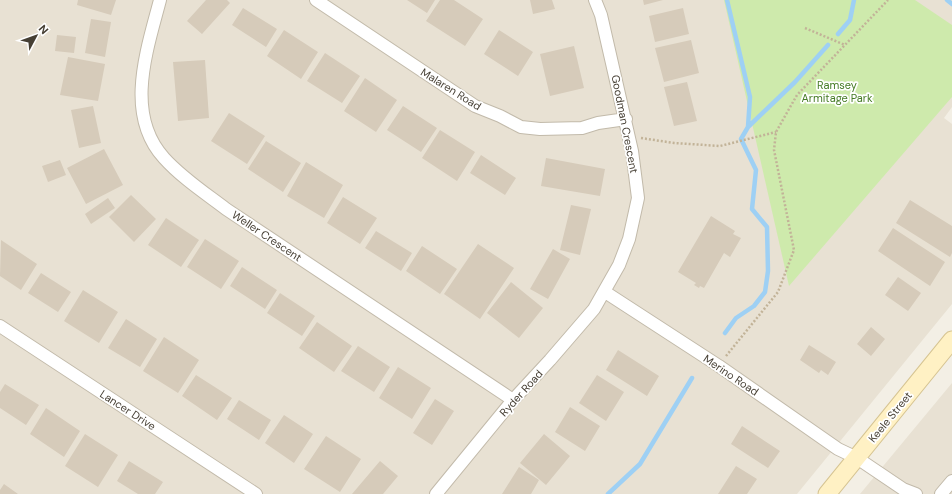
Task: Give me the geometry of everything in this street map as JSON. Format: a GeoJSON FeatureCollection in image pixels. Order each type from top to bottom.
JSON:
{"type":"FeatureCollection","features":[{"type":"Feature","properties":{"kind":"main road","name":"Keele Street"},"geometry":{"type":"LineString","coordinates":[[827,494],[952,340]]}},
{"type":"Feature","properties":{"kind":"street","name":"Weller Crescent"},"geometry":{"type":"LineString","coordinates":[[160,0],[147,49],[142,77],[142,97],[144,118],[150,138],[164,158],[188,180],[226,209],[513,400]]}},
{"type":"Feature","properties":{"kind":"street","name":"Malaren Road"},"geometry":{"type":"LineString","coordinates":[[316,0],[475,106],[500,116],[521,127],[547,129],[575,128],[626,119]]}},
{"type":"Feature","properties":{"kind":"street","name":"Goodman Crescent"},"geometry":{"type":"LineString","coordinates":[[595,0],[601,15],[630,137],[638,198],[629,239],[619,265],[605,292]]}},
{"type":"Feature","properties":{"kind":"street","name":"Ryder Road"},"geometry":{"type":"LineString","coordinates":[[436,494],[513,400],[594,309],[605,292]]}},
{"type":"Feature","properties":{"kind":"street","name":"Merino Road"},"geometry":{"type":"LineString","coordinates":[[605,292],[719,366],[838,449],[857,458],[903,489],[916,494]]}},
{"type":"Feature","properties":{"kind":"street","name":"Lancer Drive"},"geometry":{"type":"LineString","coordinates":[[0,326],[256,494]]}},
{"type":"Feature","properties":{"kind":"street"},"geometry":{"type":"LineString","coordinates":[[941,494],[952,481]]}},
{"type":"Feature","properties":{"kind":"path"},"geometry":{"type":"LineString","coordinates":[[719,366],[778,292],[794,250],[774,150],[776,132],[797,95],[888,0]]}},
{"type":"Feature","properties":{"kind":"path"},"geometry":{"type":"LineString","coordinates":[[805,28],[845,45]]}},
{"type":"Feature","properties":{"kind":"path"},"geometry":{"type":"LineString","coordinates":[[630,137],[674,143],[720,146],[776,132]]}},
{"type":"Feature","properties":{"kind":"shaded area"},"geometry":{"type":"Polygon","coordinates":[[[0,0],[952,0],[952,107],[944,118],[952,124],[952,304],[797,494],[0,494],[0,0]]]}},
{"type":"Feature","properties":{"kind":"shaded area"},"geometry":{"type":"Polygon","coordinates":[[[952,383],[952,494],[860,494],[952,383]]]}},
{"type":"Feature","properties":{"kind":"green space","name":"Ramsey Armitage Park"},"geometry":{"type":"Polygon","coordinates":[[[724,0],[915,0],[952,25],[952,97],[789,286],[724,0]]]}},
{"type":"Feature","properties":{"kind":"building"},"geometry":{"type":"Polygon","coordinates":[[[78,0],[116,0],[111,15],[77,5],[78,0]]]}},
{"type":"Feature","properties":{"kind":"building"},"geometry":{"type":"Polygon","coordinates":[[[206,0],[227,0],[230,3],[202,34],[187,21],[206,0]]]}},
{"type":"Feature","properties":{"kind":"building"},"geometry":{"type":"Polygon","coordinates":[[[407,0],[435,0],[427,13],[407,0]]]}},
{"type":"Feature","properties":{"kind":"building"},"geometry":{"type":"Polygon","coordinates":[[[440,0],[454,0],[483,19],[465,46],[426,21],[440,0]]]}},
{"type":"Feature","properties":{"kind":"building"},"geometry":{"type":"Polygon","coordinates":[[[530,0],[552,0],[555,9],[533,14],[530,0]]]}},
{"type":"Feature","properties":{"kind":"building"},"geometry":{"type":"Polygon","coordinates":[[[643,0],[663,0],[644,5],[643,0]]]}},
{"type":"Feature","properties":{"kind":"building"},"geometry":{"type":"Polygon","coordinates":[[[243,8],[277,29],[266,47],[232,25],[243,8]]]}},
{"type":"Feature","properties":{"kind":"building"},"geometry":{"type":"Polygon","coordinates":[[[683,8],[689,34],[655,42],[649,16],[683,8]]]}},
{"type":"Feature","properties":{"kind":"building"},"geometry":{"type":"Polygon","coordinates":[[[91,19],[111,22],[105,57],[85,53],[91,19]]]}},
{"type":"Feature","properties":{"kind":"building"},"geometry":{"type":"Polygon","coordinates":[[[284,30],[318,52],[301,79],[267,56],[284,30]]]}},
{"type":"Feature","properties":{"kind":"building"},"geometry":{"type":"Polygon","coordinates":[[[499,30],[533,52],[518,76],[484,54],[499,30]]]}},
{"type":"Feature","properties":{"kind":"building"},"geometry":{"type":"Polygon","coordinates":[[[57,35],[76,37],[74,53],[55,51],[57,35]]]}},
{"type":"Feature","properties":{"kind":"building"},"geometry":{"type":"Polygon","coordinates":[[[691,40],[699,73],[664,82],[655,48],[691,40]]]}},
{"type":"Feature","properties":{"kind":"building"},"geometry":{"type":"Polygon","coordinates":[[[574,46],[584,88],[550,96],[540,54],[574,46]]]}},
{"type":"Feature","properties":{"kind":"building"},"geometry":{"type":"Polygon","coordinates":[[[325,53],[360,76],[342,103],[307,81],[325,53]]]}},
{"type":"Feature","properties":{"kind":"building"},"geometry":{"type":"Polygon","coordinates":[[[68,57],[105,64],[98,101],[60,95],[68,57]]]}},
{"type":"Feature","properties":{"kind":"building"},"geometry":{"type":"Polygon","coordinates":[[[205,60],[209,118],[178,121],[173,62],[205,60]]]}},
{"type":"Feature","properties":{"kind":"building"},"geometry":{"type":"Polygon","coordinates":[[[365,78],[397,100],[376,132],[344,111],[365,78]]]}},
{"type":"Feature","properties":{"kind":"building"},"geometry":{"type":"Polygon","coordinates":[[[687,82],[697,121],[674,126],[664,87],[687,82]]]}},
{"type":"Feature","properties":{"kind":"building"},"geometry":{"type":"Polygon","coordinates":[[[93,106],[101,143],[79,148],[71,110],[93,106]]]}},
{"type":"Feature","properties":{"kind":"building"},"geometry":{"type":"Polygon","coordinates":[[[403,106],[437,128],[421,152],[387,130],[403,106]]]}},
{"type":"Feature","properties":{"kind":"building"},"geometry":{"type":"Polygon","coordinates":[[[229,113],[265,136],[247,164],[211,141],[229,113]]]}},
{"type":"Feature","properties":{"kind":"building"},"geometry":{"type":"Polygon","coordinates":[[[440,130],[475,152],[457,181],[422,158],[440,130]]]}},
{"type":"Feature","properties":{"kind":"building"},"geometry":{"type":"Polygon","coordinates":[[[266,141],[301,163],[283,192],[248,169],[266,141]]]}},
{"type":"Feature","properties":{"kind":"building"},"geometry":{"type":"Polygon","coordinates":[[[104,149],[123,185],[86,204],[67,168],[104,149]]]}},
{"type":"Feature","properties":{"kind":"building"},"geometry":{"type":"Polygon","coordinates":[[[481,155],[516,178],[505,195],[470,173],[481,155]]]}},
{"type":"Feature","properties":{"kind":"building"},"geometry":{"type":"Polygon","coordinates":[[[546,158],[605,169],[600,196],[541,186],[546,158]]]}},
{"type":"Feature","properties":{"kind":"building"},"geometry":{"type":"Polygon","coordinates":[[[60,160],[66,175],[48,182],[42,166],[60,160]]]}},
{"type":"Feature","properties":{"kind":"building"},"geometry":{"type":"Polygon","coordinates":[[[306,162],[343,185],[324,218],[287,196],[306,162]]]}},
{"type":"Feature","properties":{"kind":"building"},"geometry":{"type":"Polygon","coordinates":[[[131,195],[156,219],[134,242],[109,217],[131,195]]]}},
{"type":"Feature","properties":{"kind":"building"},"geometry":{"type":"Polygon","coordinates":[[[343,197],[377,218],[360,244],[327,223],[343,197]]]}},
{"type":"Feature","properties":{"kind":"building"},"geometry":{"type":"Polygon","coordinates":[[[108,198],[115,208],[91,224],[85,214],[108,198]]]}},
{"type":"Feature","properties":{"kind":"building"},"geometry":{"type":"Polygon","coordinates":[[[910,200],[952,226],[952,253],[950,257],[896,223],[910,200]]]}},
{"type":"Feature","properties":{"kind":"building"},"geometry":{"type":"Polygon","coordinates":[[[571,205],[591,209],[580,255],[560,250],[571,205]]]}},
{"type":"Feature","properties":{"kind":"building"},"geometry":{"type":"Polygon","coordinates":[[[711,216],[735,231],[733,234],[741,238],[730,257],[724,253],[704,288],[700,286],[699,288],[694,285],[696,283],[678,272],[711,216]]]}},
{"type":"Feature","properties":{"kind":"building"},"geometry":{"type":"Polygon","coordinates":[[[166,218],[199,240],[181,267],[148,245],[166,218]]]}},
{"type":"Feature","properties":{"kind":"building"},"geometry":{"type":"Polygon","coordinates":[[[893,228],[945,262],[930,286],[878,251],[893,228]]]}},
{"type":"Feature","properties":{"kind":"building"},"geometry":{"type":"Polygon","coordinates":[[[376,231],[412,253],[401,271],[365,248],[376,231]]]}},
{"type":"Feature","properties":{"kind":"building"},"geometry":{"type":"Polygon","coordinates":[[[205,239],[239,261],[221,289],[187,267],[205,239]]]}},
{"type":"Feature","properties":{"kind":"building"},"geometry":{"type":"Polygon","coordinates":[[[1,240],[37,264],[21,290],[0,276],[1,240]]]}},
{"type":"Feature","properties":{"kind":"building"},"geometry":{"type":"Polygon","coordinates":[[[478,244],[514,268],[480,319],[444,294],[478,244]]]}},
{"type":"Feature","properties":{"kind":"building"},"geometry":{"type":"Polygon","coordinates":[[[422,246],[457,269],[440,294],[406,271],[422,246]]]}},
{"type":"Feature","properties":{"kind":"building"},"geometry":{"type":"Polygon","coordinates":[[[553,249],[570,259],[548,299],[530,289],[553,249]]]}},
{"type":"Feature","properties":{"kind":"building"},"geometry":{"type":"Polygon","coordinates":[[[242,267],[277,290],[265,309],[230,286],[242,267]]]}},
{"type":"Feature","properties":{"kind":"building"},"geometry":{"type":"Polygon","coordinates":[[[41,273],[71,292],[58,312],[28,293],[41,273]]]}},
{"type":"Feature","properties":{"kind":"building"},"geometry":{"type":"Polygon","coordinates":[[[898,277],[921,293],[908,311],[885,295],[898,277]]]}},
{"type":"Feature","properties":{"kind":"building"},"geometry":{"type":"Polygon","coordinates":[[[511,282],[543,308],[519,338],[487,313],[511,282]]]}},
{"type":"Feature","properties":{"kind":"building"},"geometry":{"type":"Polygon","coordinates":[[[83,290],[118,312],[99,343],[64,321],[83,290]]]}},
{"type":"Feature","properties":{"kind":"building"},"geometry":{"type":"Polygon","coordinates":[[[280,293],[315,316],[302,336],[267,313],[280,293]]]}},
{"type":"Feature","properties":{"kind":"building"},"geometry":{"type":"Polygon","coordinates":[[[126,319],[157,339],[140,367],[108,348],[126,319]]]}},
{"type":"Feature","properties":{"kind":"building"},"geometry":{"type":"Polygon","coordinates":[[[317,322],[352,346],[334,372],[299,348],[317,322]]]}},
{"type":"Feature","properties":{"kind":"building"},"geometry":{"type":"Polygon","coordinates":[[[871,327],[885,339],[871,356],[857,344],[871,327]]]}},
{"type":"Feature","properties":{"kind":"building"},"geometry":{"type":"Polygon","coordinates":[[[164,337],[199,360],[178,393],[143,371],[164,337]]]}},
{"type":"Feature","properties":{"kind":"building"},"geometry":{"type":"Polygon","coordinates":[[[809,345],[836,362],[828,375],[821,370],[819,373],[800,360],[809,345]]]}},
{"type":"Feature","properties":{"kind":"building"},"geometry":{"type":"Polygon","coordinates":[[[358,346],[390,367],[374,392],[341,371],[358,346]]]}},
{"type":"Feature","properties":{"kind":"building"},"geometry":{"type":"Polygon","coordinates":[[[618,350],[659,376],[647,396],[606,370],[618,350]]]}},
{"type":"Feature","properties":{"kind":"building"},"geometry":{"type":"Polygon","coordinates":[[[398,367],[431,388],[412,419],[379,398],[398,367]]]}},
{"type":"Feature","properties":{"kind":"building"},"geometry":{"type":"Polygon","coordinates":[[[196,375],[232,398],[217,420],[182,396],[196,375]]]}},
{"type":"Feature","properties":{"kind":"building"},"geometry":{"type":"Polygon","coordinates":[[[597,375],[624,392],[606,421],[579,403],[597,375]]]}},
{"type":"Feature","properties":{"kind":"building"},"geometry":{"type":"Polygon","coordinates":[[[5,384],[39,405],[26,425],[0,408],[0,392],[5,384]]]}},
{"type":"Feature","properties":{"kind":"building"},"geometry":{"type":"Polygon","coordinates":[[[435,399],[454,411],[432,445],[413,433],[435,399]]]}},
{"type":"Feature","properties":{"kind":"building"},"geometry":{"type":"Polygon","coordinates":[[[239,400],[271,420],[259,440],[227,419],[239,400]]]}},
{"type":"Feature","properties":{"kind":"building"},"geometry":{"type":"Polygon","coordinates":[[[570,407],[600,426],[585,451],[555,432],[570,407]]]}},
{"type":"Feature","properties":{"kind":"building"},"geometry":{"type":"Polygon","coordinates":[[[46,408],[80,431],[64,457],[30,434],[46,408]]]}},
{"type":"Feature","properties":{"kind":"building"},"geometry":{"type":"Polygon","coordinates":[[[284,415],[313,434],[294,463],[265,443],[284,415]]]}},
{"type":"Feature","properties":{"kind":"building"},"geometry":{"type":"Polygon","coordinates":[[[742,426],[780,451],[768,468],[731,444],[742,426]]]}},
{"type":"Feature","properties":{"kind":"building"},"geometry":{"type":"Polygon","coordinates":[[[85,434],[118,455],[98,487],[65,466],[85,434]]]}},
{"type":"Feature","properties":{"kind":"building"},"geometry":{"type":"Polygon","coordinates":[[[544,434],[570,456],[546,485],[520,463],[544,434]]]}},
{"type":"Feature","properties":{"kind":"building"},"geometry":{"type":"Polygon","coordinates":[[[326,436],[361,459],[340,492],[304,469],[326,436]]]}},
{"type":"Feature","properties":{"kind":"building"},"geometry":{"type":"Polygon","coordinates":[[[129,461],[163,482],[155,494],[138,494],[117,481],[129,461]]]}},
{"type":"Feature","properties":{"kind":"building"},"geometry":{"type":"Polygon","coordinates":[[[380,461],[398,476],[383,494],[352,494],[380,461]]]}},
{"type":"Feature","properties":{"kind":"building"},"geometry":{"type":"Polygon","coordinates":[[[736,466],[757,479],[747,494],[718,494],[736,466]]]}},
{"type":"Feature","properties":{"kind":"building"},"geometry":{"type":"Polygon","coordinates":[[[519,467],[539,480],[531,494],[502,494],[519,467]]]}},
{"type":"Feature","properties":{"kind":"building"},"geometry":{"type":"Polygon","coordinates":[[[4,484],[18,494],[0,494],[0,490],[4,484]]]}},
{"type":"Feature","properties":{"kind":"waterway"},"geometry":{"type":"LineString","coordinates":[[727,0],[750,97],[748,127]]}},
{"type":"Feature","properties":{"kind":"waterway"},"geometry":{"type":"LineString","coordinates":[[838,34],[850,20],[854,0]]}},
{"type":"Feature","properties":{"kind":"waterway"},"geometry":{"type":"LineString","coordinates":[[947,0],[952,4]]}},
{"type":"Feature","properties":{"kind":"waterway"},"geometry":{"type":"LineString","coordinates":[[725,333],[736,318],[754,306],[765,292],[768,271],[767,227],[752,209],[756,170],[741,139],[748,127],[795,82],[828,45]]}},
{"type":"Feature","properties":{"kind":"waterway"},"geometry":{"type":"LineString","coordinates":[[608,494],[640,464],[692,378]]}}]}
